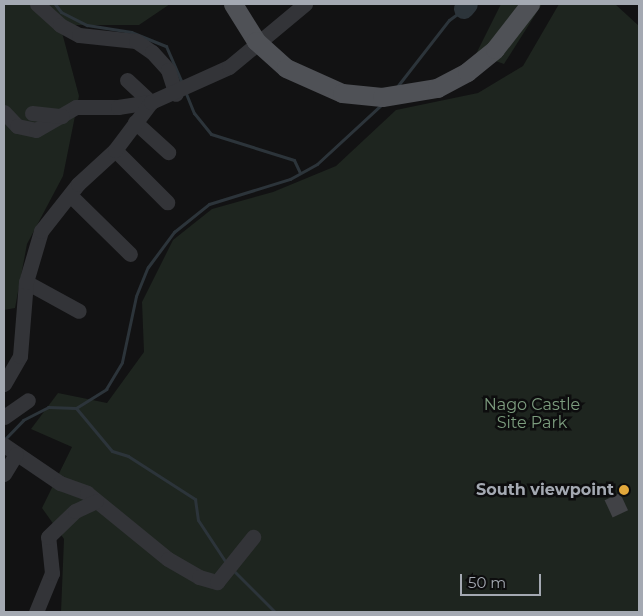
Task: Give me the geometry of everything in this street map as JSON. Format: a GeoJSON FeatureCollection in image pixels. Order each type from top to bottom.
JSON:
{"type":"FeatureCollection","features":[{"type":"Feature","properties":{"kind":"main road"},"geometry":{"type":"LineString","coordinates":[[233,4],[256,40],[286,68],[342,93],[382,97],[437,88],[467,72],[495,49],[530,4]]}},
{"type":"Feature","properties":{"kind":"street"},"geometry":{"type":"LineString","coordinates":[[37,4],[60,25],[80,35],[136,41],[144,46],[168,70],[182,91]]}},
{"type":"Feature","properties":{"kind":"street"},"geometry":{"type":"LineString","coordinates":[[4,112],[17,126],[36,130],[76,107],[118,107],[151,102],[182,91],[229,67],[305,4]]}},
{"type":"Feature","properties":{"kind":"street"},"geometry":{"type":"LineString","coordinates":[[126,80],[151,102]]}},
{"type":"Feature","properties":{"kind":"street"},"geometry":{"type":"LineString","coordinates":[[4,384],[20,356],[26,282],[40,231],[70,195],[115,150],[134,122],[151,102]]}},
{"type":"Feature","properties":{"kind":"street"},"geometry":{"type":"LineString","coordinates":[[32,113],[62,116]]}},
{"type":"Feature","properties":{"kind":"street"},"geometry":{"type":"LineString","coordinates":[[134,122],[168,152]]}},
{"type":"Feature","properties":{"kind":"street"},"geometry":{"type":"LineString","coordinates":[[115,150],[167,202]]}},
{"type":"Feature","properties":{"kind":"street"},"geometry":{"type":"LineString","coordinates":[[70,195],[130,254]]}},
{"type":"Feature","properties":{"kind":"street"},"geometry":{"type":"LineString","coordinates":[[26,282],[79,311]]}},
{"type":"Feature","properties":{"kind":"street"},"geometry":{"type":"LineString","coordinates":[[4,418],[28,400]]}},
{"type":"Feature","properties":{"kind":"street"},"geometry":{"type":"LineString","coordinates":[[4,474],[9,450],[96,501],[168,559],[199,577],[217,582],[253,537]]}},
{"type":"Feature","properties":{"kind":"street"},"geometry":{"type":"LineString","coordinates":[[36,612],[52,573],[48,537],[75,511],[96,501]]}},
{"type":"Feature","properties":{"kind":"green space"},"geometry":{"type":"Polygon","coordinates":[[[4,4],[170,4],[139,25],[60,25],[79,96],[63,176],[27,244],[15,308],[4,310],[4,4]]]}},
{"type":"Feature","properties":{"kind":"green space"},"geometry":{"type":"Polygon","coordinates":[[[501,4],[542,4],[504,64],[476,54],[501,4]]]}},
{"type":"Feature","properties":{"kind":"green space","name":"Nago Castle Site Park"},"geometry":{"type":"Polygon","coordinates":[[[559,4],[615,4],[639,26],[639,612],[61,612],[64,539],[42,508],[72,447],[31,429],[58,393],[107,403],[144,352],[142,302],[173,240],[212,209],[273,192],[336,166],[396,110],[478,93],[523,66],[559,4]]]}},
{"type":"Feature","properties":{"kind":"building"},"geometry":{"type":"Polygon","coordinates":[[[620,493],[628,510],[613,517],[605,500],[620,493]]]}},
{"type":"Feature","properties":{"kind":"waterway"},"geometry":{"type":"LineString","coordinates":[[55,4],[61,12],[87,25],[131,32],[166,46],[182,83]]}},
{"type":"Feature","properties":{"kind":"waterway"},"geometry":{"type":"LineString","coordinates":[[464,9],[468,4]]}},
{"type":"Feature","properties":{"kind":"waterway"},"geometry":{"type":"LineString","coordinates":[[396,88],[449,20],[464,9]]}},
{"type":"Feature","properties":{"kind":"waterway"},"geometry":{"type":"LineString","coordinates":[[185,91],[194,113],[211,134],[294,160],[300,173]]}},
{"type":"Feature","properties":{"kind":"waterway"},"geometry":{"type":"LineString","coordinates":[[4,440],[23,420],[48,407],[76,408],[106,389],[122,362],[136,296],[148,267],[174,232],[209,204],[290,179],[317,164],[382,104]]}},
{"type":"Feature","properties":{"kind":"waterway"},"geometry":{"type":"LineString","coordinates":[[76,408],[112,451],[128,456],[195,499],[198,520],[227,564]]}},
{"type":"Feature","properties":{"kind":"waterway"},"geometry":{"type":"LineString","coordinates":[[233,570],[275,612]]}},
{"type":"Feature","properties":{"kind":"place","name":"South viewpoint"},"geometry":{"type":"Point","coordinates":[624,490]}}]}
